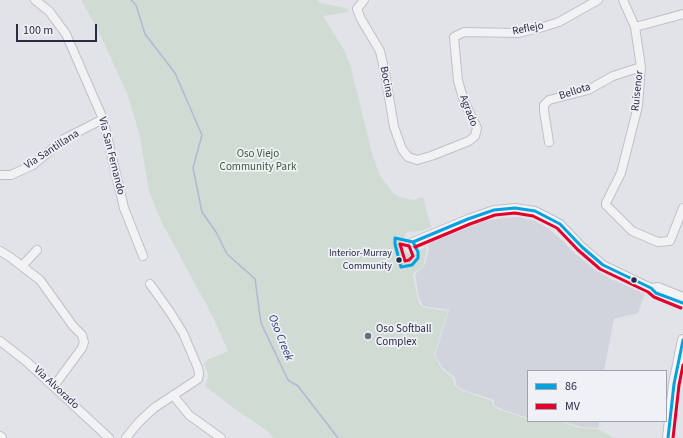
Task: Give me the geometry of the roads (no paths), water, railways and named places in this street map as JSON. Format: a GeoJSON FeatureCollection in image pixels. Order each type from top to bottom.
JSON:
{"type":"FeatureCollection","features":[{"type":"Feature","properties":{"kind":"main road"},"geometry":{"type":"LineString","coordinates":[[668,438],[674,384],[683,340]]}},
{"type":"Feature","properties":{"kind":"street","name":"Via San Fernando"},"geometry":{"type":"LineString","coordinates":[[34,0],[48,11],[66,34],[103,120],[124,208],[142,256]]}},
{"type":"Feature","properties":{"kind":"street","name":"Bocina"},"geometry":{"type":"LineString","coordinates":[[364,0],[357,9],[361,19],[380,51],[386,73],[394,126],[402,149],[408,157]]}},
{"type":"Feature","properties":{"kind":"street","name":"Reflejo"},"geometry":{"type":"LineString","coordinates":[[454,37],[464,32],[518,33],[543,27],[559,22],[598,0]]}},
{"type":"Feature","properties":{"kind":"street","name":"Ruisenor"},"geometry":{"type":"LineString","coordinates":[[623,0],[635,27],[641,67],[638,106],[621,173],[606,204],[632,231],[658,242],[670,241],[683,208]]}},
{"type":"Feature","properties":{"kind":"street"},"geometry":{"type":"LineString","coordinates":[[635,27],[683,14]]}},
{"type":"Feature","properties":{"kind":"street","name":"Agrado"},"geometry":{"type":"LineString","coordinates":[[408,157],[417,160],[431,156],[469,141],[475,136],[477,128],[464,101],[458,81],[454,37]]}},
{"type":"Feature","properties":{"kind":"street","name":"Bellota"},"geometry":{"type":"LineString","coordinates":[[549,142],[544,111],[544,105],[548,100],[588,90],[613,76],[641,67]]}},
{"type":"Feature","properties":{"kind":"street","name":"Via Santillana"},"geometry":{"type":"LineString","coordinates":[[0,175],[11,175],[33,165],[64,139],[103,120]]}},
{"type":"Feature","properties":{"kind":"street"},"geometry":{"type":"LineString","coordinates":[[413,242],[489,211],[504,208],[526,210],[545,216],[560,224],[582,247],[603,265],[651,288],[656,293],[683,303]]}},
{"type":"Feature","properties":{"kind":"street"},"geometry":{"type":"LineString","coordinates":[[22,266],[37,250]]}},
{"type":"Feature","properties":{"kind":"street"},"geometry":{"type":"LineString","coordinates":[[0,251],[40,280],[82,335],[84,342],[82,348],[54,386]]}},
{"type":"Feature","properties":{"kind":"street"},"geometry":{"type":"LineString","coordinates":[[126,438],[138,423],[154,408],[198,379],[199,374],[198,368],[183,333],[173,316],[150,284]]}},
{"type":"Feature","properties":{"kind":"street"},"geometry":{"type":"LineString","coordinates":[[651,288],[658,287],[683,297]]}},
{"type":"Feature","properties":{"kind":"street","name":"Via Alvorado"},"geometry":{"type":"LineString","coordinates":[[0,341],[54,386],[109,438]]}},
{"type":"Feature","properties":{"kind":"street"},"geometry":{"type":"LineString","coordinates":[[173,395],[189,416],[215,437]]}},
{"type":"Feature","properties":{"kind":"waterway","name":"Oso Creek"},"geometry":{"type":"LineString","coordinates":[[131,0],[136,5],[145,34],[175,73],[202,135],[193,168],[202,212],[216,232],[227,254],[255,279],[261,323],[288,380],[298,386],[338,438]]}},
{"type":"Feature","properties":{"kind":"place","name":"Interior-Murray Community"},"geometry":{"type":"Point","coordinates":[399,260]}},
{"type":"Feature","properties":{"kind":"place","name":"Oso Softball Complex"},"geometry":{"type":"Point","coordinates":[368,336]}},
{"type":"Feature","properties":{"kind":"park label","name":"Oso Viejo Community Park"},"geometry":{"type":"Point","coordinates":[258,161]}}]}
